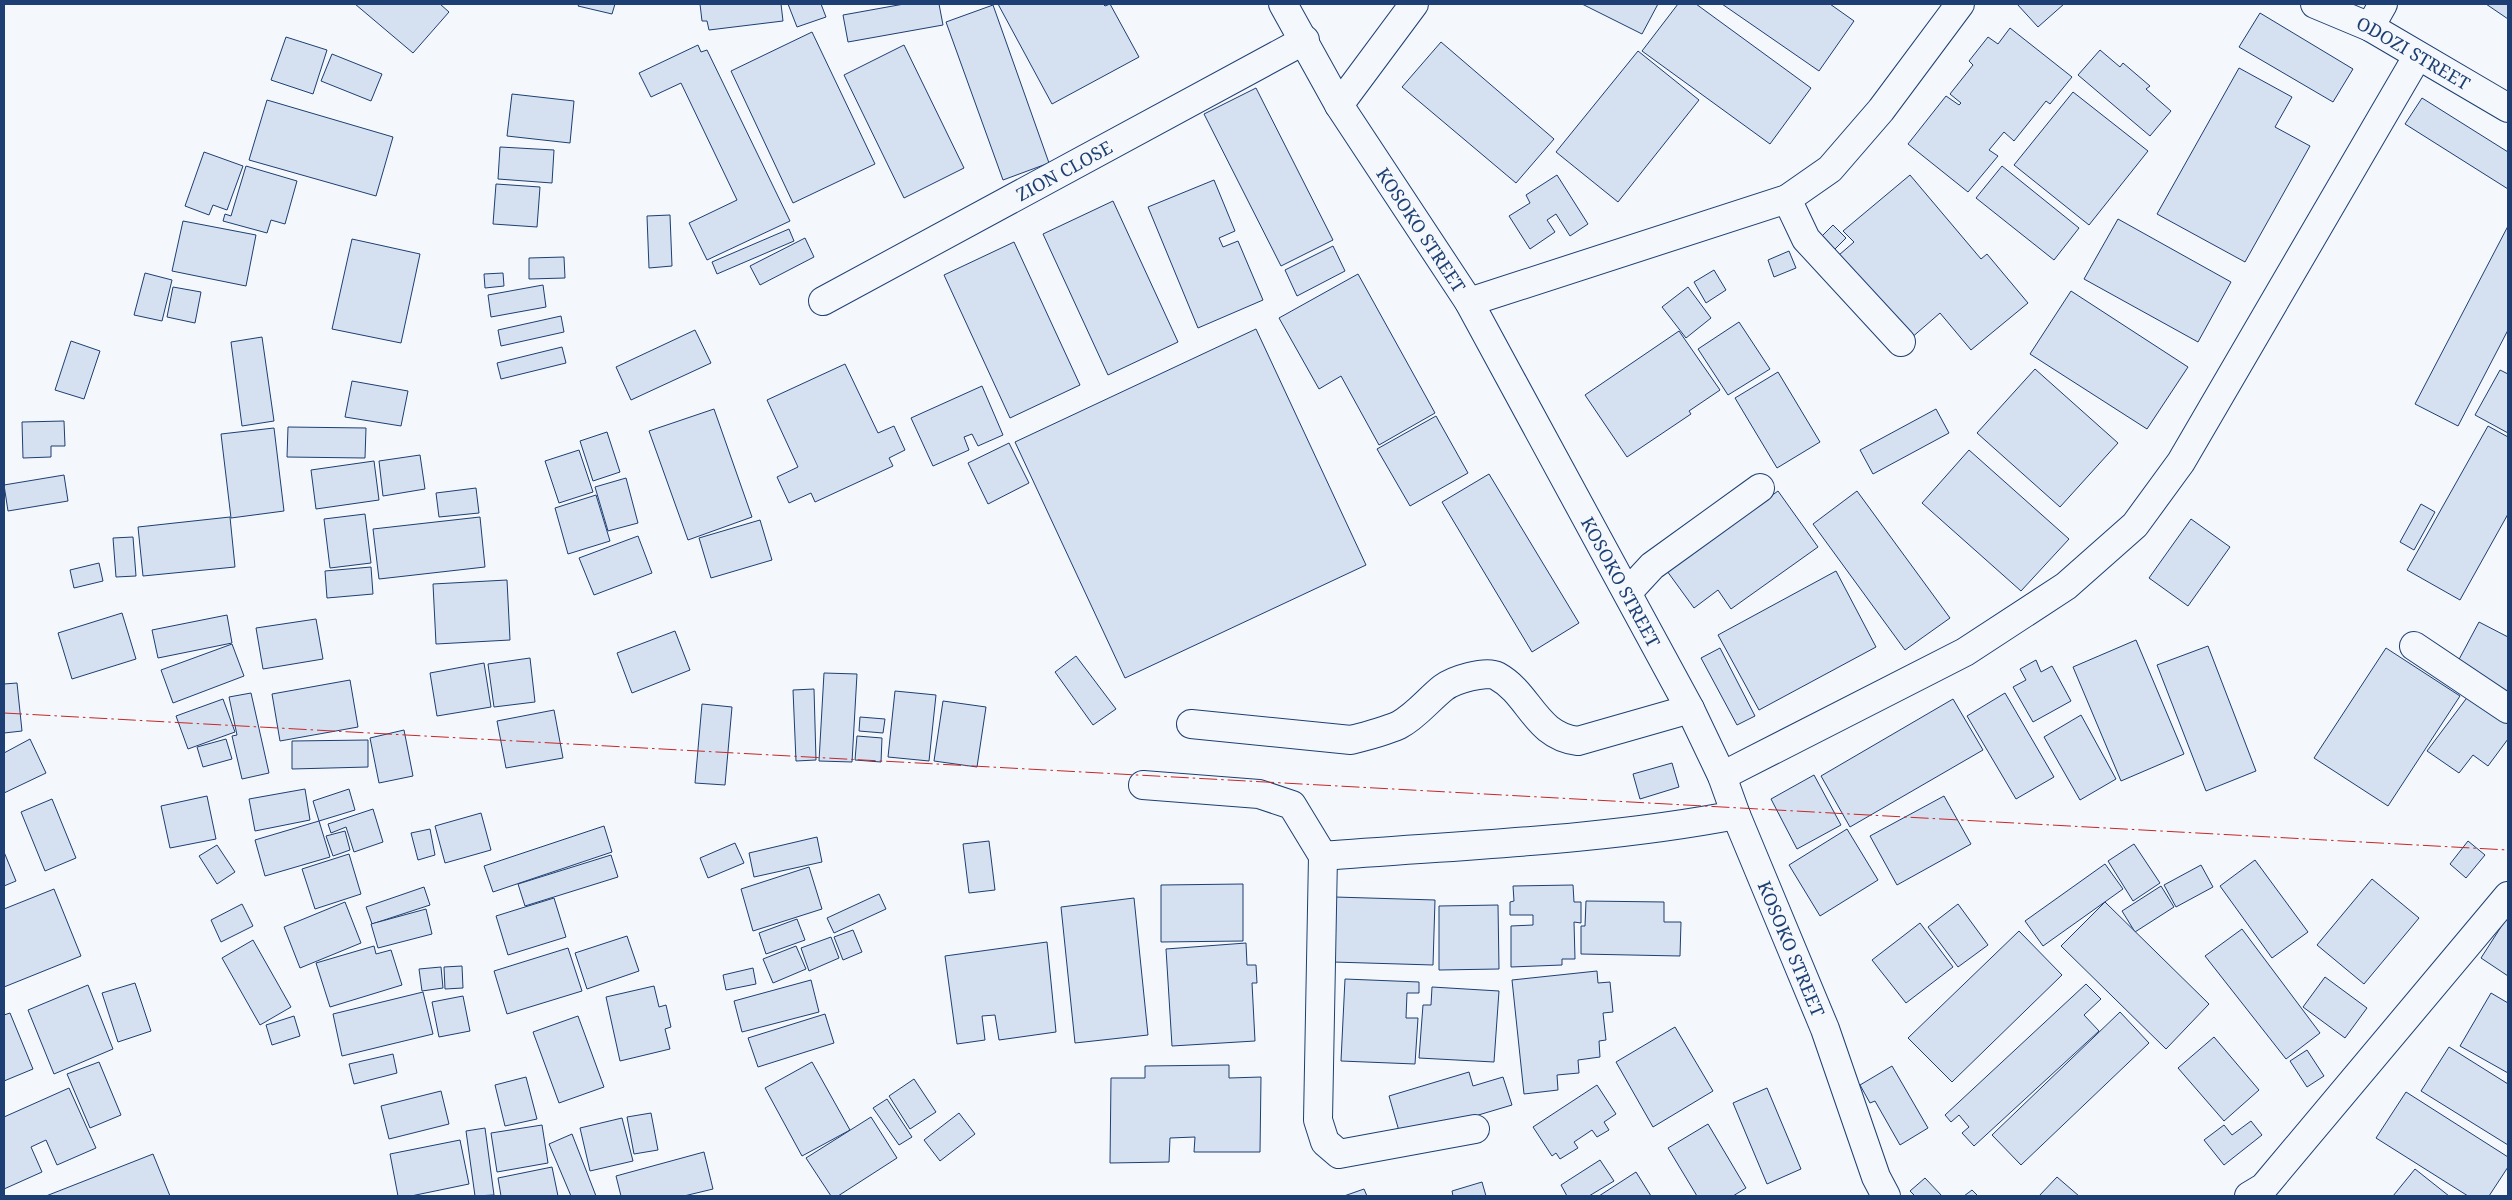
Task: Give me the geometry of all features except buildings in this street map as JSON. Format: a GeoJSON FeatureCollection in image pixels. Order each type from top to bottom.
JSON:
{"type":"FeatureCollection","features":[{"type":"Feature","properties":{"kind":"street","name":"KOSOKO STREET"},"geometry":{"type":"LineString","coordinates":[[1283,4],[1305,40],[1339,105],[1469,302],[1690,709],[1722,776],[1736,815],[1825,1029],[1876,1177],[1886,1196]]}},
{"type":"Feature","properties":{"kind":"street"},"geometry":{"type":"LineString","coordinates":[[1339,105],[1414,4]]}},
{"type":"Feature","properties":{"kind":"street"},"geometry":{"type":"LineString","coordinates":[[1469,302],[1786,199],[1830,169],[1881,110],[1960,4]]}},
{"type":"Feature","properties":{"kind":"street","name":"ODOZI STREET"},"geometry":{"type":"LineString","coordinates":[[2315,4],[2370,27],[2508,108]]}},
{"type":"Feature","properties":{"kind":"street"},"geometry":{"type":"LineString","coordinates":[[2370,27],[2383,4]]}},
{"type":"Feature","properties":{"kind":"street","name":"ZION CLOSE"},"geometry":{"type":"LineString","coordinates":[[823,301],[1305,40]]}},
{"type":"Feature","properties":{"kind":"street"},"geometry":{"type":"LineString","coordinates":[[1722,776],[1965,652],[2066,586],[2135,525],[2182,462],[2417,56]]}},
{"type":"Feature","properties":{"kind":"street"},"geometry":{"type":"LineString","coordinates":[[1786,199],[1806,239],[1901,342]]}},
{"type":"Feature","properties":{"kind":"street"},"geometry":{"type":"LineString","coordinates":[[1628,592],[1652,566],[1760,488]]}},
{"type":"Feature","properties":{"kind":"street"},"geometry":{"type":"LineString","coordinates":[[2414,646],[2508,709]]}},
{"type":"Feature","properties":{"kind":"street"},"geometry":{"type":"LineString","coordinates":[[1191,724],[1351,740],[1376,734],[1400,724],[1444,687],[1474,676],[1492,674],[1506,681],[1532,713],[1556,736],[1564,740],[1578,741],[1690,709]]}},
{"type":"Feature","properties":{"kind":"street"},"geometry":{"type":"LineString","coordinates":[[1143,785],[1258,794],[1292,805],[1323,856],[1318,1120],[1325,1142],[1339,1154],[1475,1128]]}},
{"type":"Feature","properties":{"kind":"street"},"geometry":{"type":"LineString","coordinates":[[1323,856],[1625,832],[1679,826],[1736,815]]}},
{"type":"Feature","properties":{"kind":"street"},"geometry":{"type":"LineString","coordinates":[[2249,1196],[2264,1187],[2508,896]]}},
{"type":"Feature","properties":{"kind":"power"},"geometry":{"type":"LineString","coordinates":[[4,713],[2508,850]]}}]}
